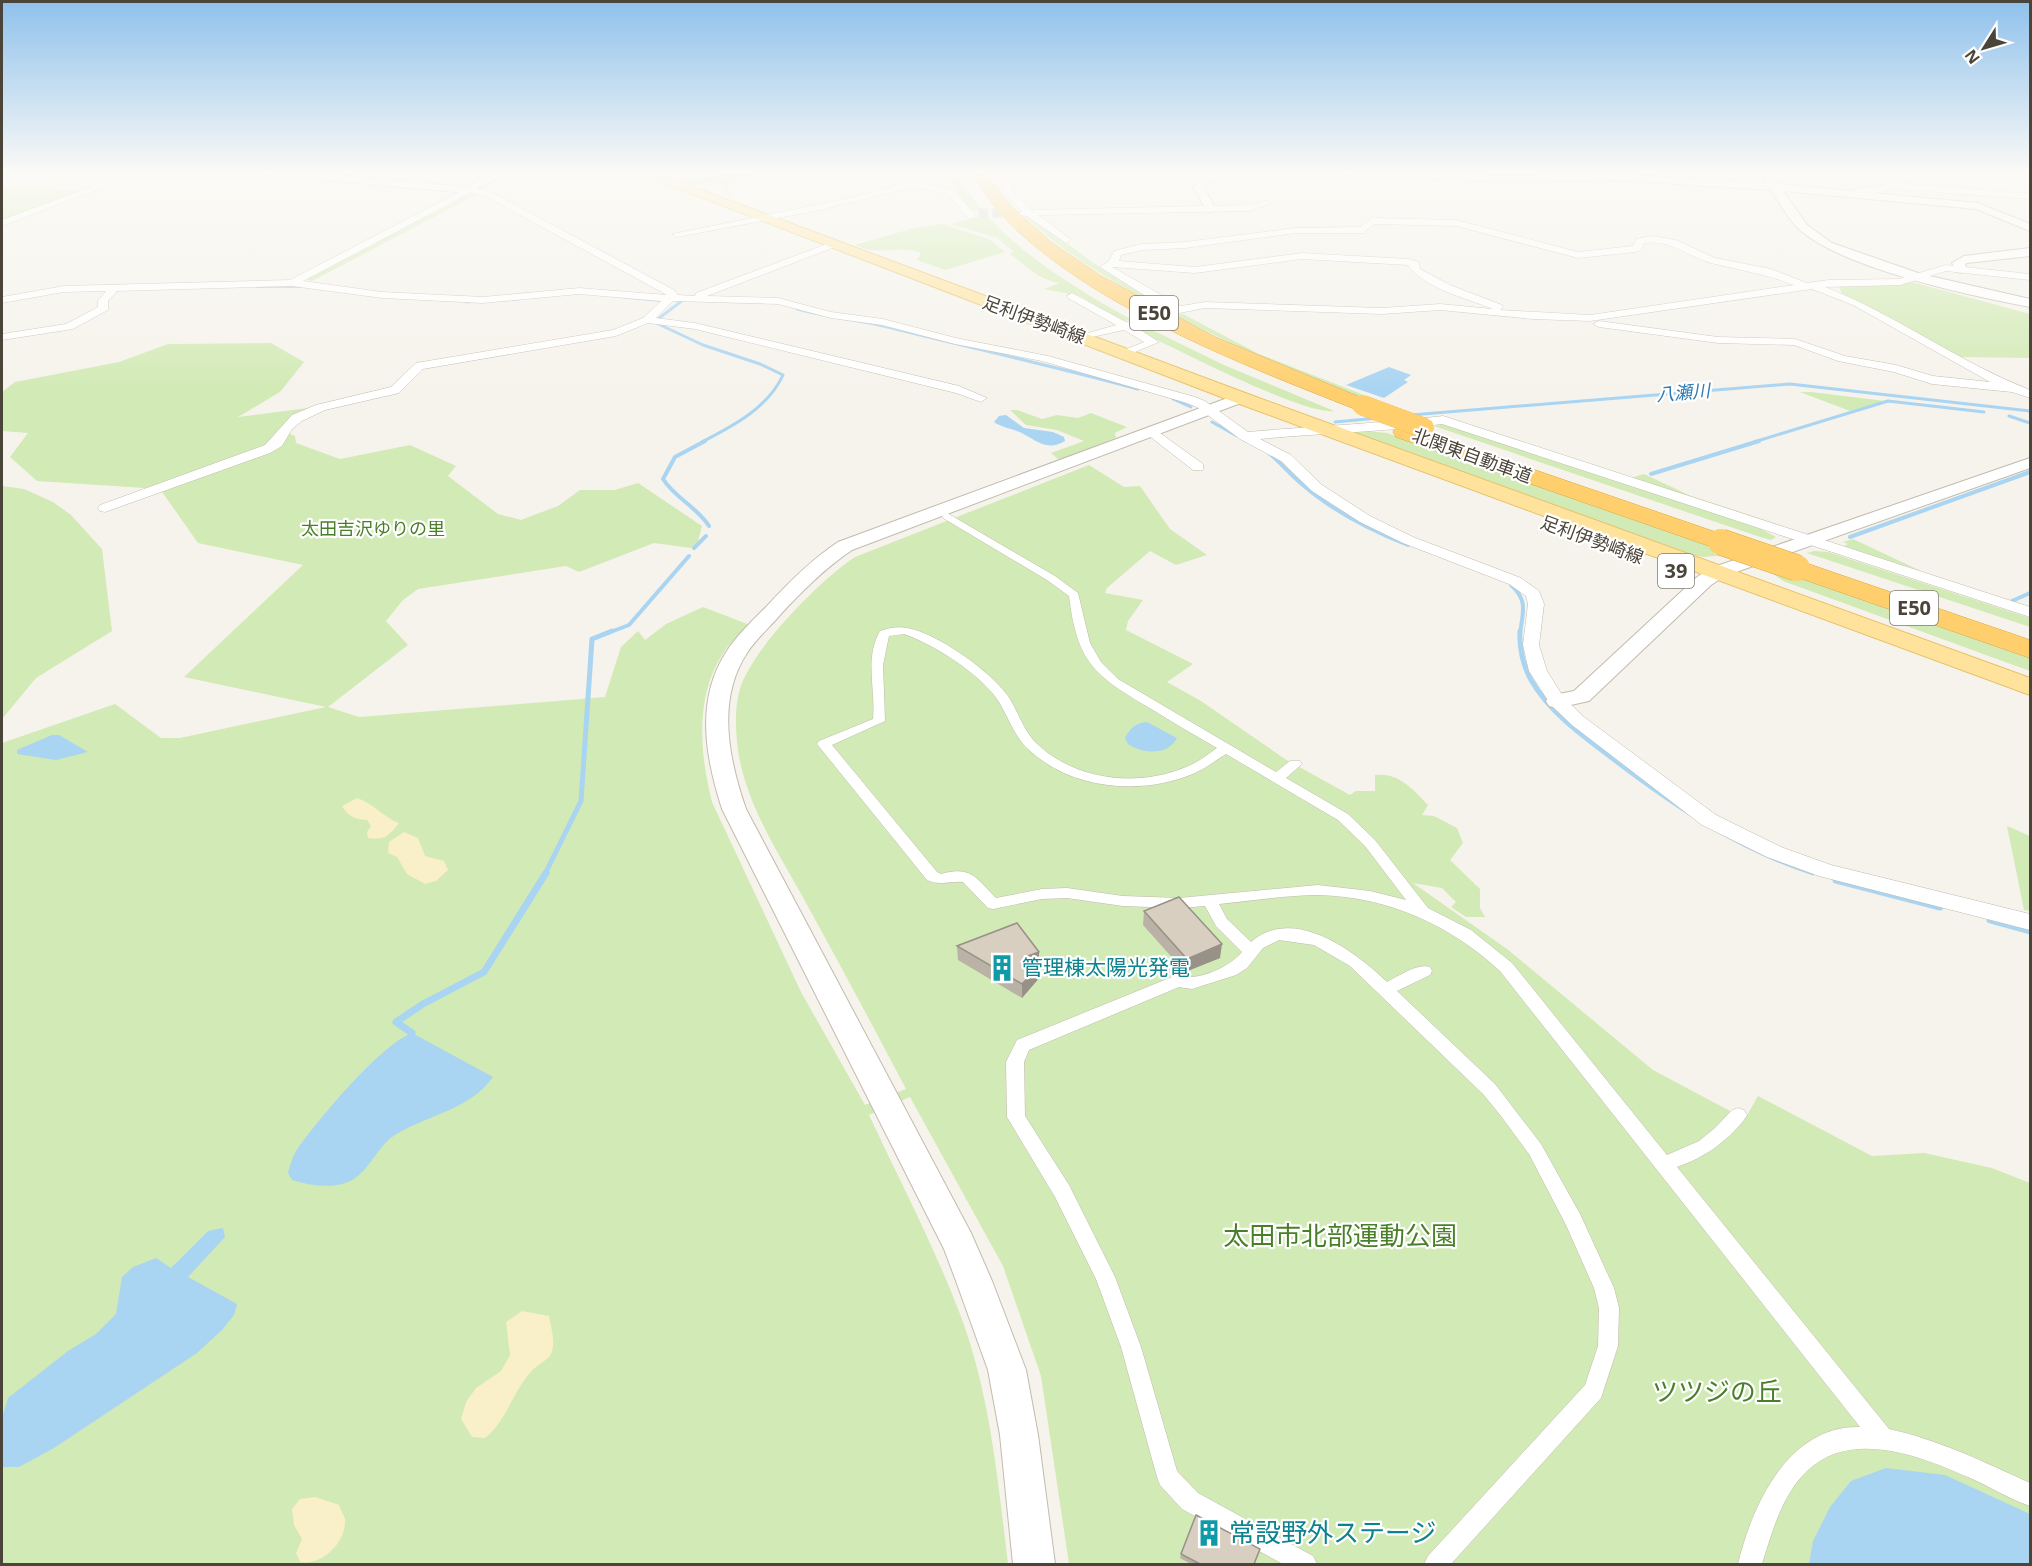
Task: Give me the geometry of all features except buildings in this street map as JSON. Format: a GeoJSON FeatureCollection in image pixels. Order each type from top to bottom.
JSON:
{"type":"FeatureCollection","features":[{"type":"Feature","properties":{"kind":"highway","name":"北関東自動車道"},"geometry":{"type":"LineString","coordinates":[[1029,245],[1095,291],[1220,356],[1414,430],[1731,540],[1806,556],[2031,635]]}},
{"type":"Feature","properties":{"kind":"highway","name":"北関東自動車道"},"geometry":{"type":"LineString","coordinates":[[1047,245],[1111,288],[1224,347],[1353,407]]}},
{"type":"Feature","properties":{"kind":"highway","name":"北関東自動車道"},"geometry":{"type":"LineString","coordinates":[[1806,556],[2031,649]]}},
{"type":"Feature","properties":{"kind":"main road","name":"足利伊勢崎線"},"geometry":{"type":"LineString","coordinates":[[832,245],[1326,429],[1442,484],[2031,687]]}},
{"type":"Feature","properties":{"kind":"main road","name":"足利伊勢崎線"},"geometry":{"type":"LineString","coordinates":[[1711,577],[2031,704]]}},
{"type":"Feature","properties":{"kind":"street"},"geometry":{"type":"LineString","coordinates":[[292,283],[364,245]]}},
{"type":"Feature","properties":{"kind":"street"},"geometry":{"type":"LineString","coordinates":[[105,508],[261,452],[277,443],[289,424],[304,414],[344,400],[394,390],[406,383],[412,370],[420,366],[616,333],[647,320],[673,295],[583,245]]}},
{"type":"Feature","properties":{"kind":"street"},"geometry":{"type":"LineString","coordinates":[[693,298],[832,245]]}},
{"type":"Feature","properties":{"kind":"street"},"geometry":{"type":"LineString","coordinates":[[1172,245],[1127,249],[1117,253],[1113,263],[1106,268],[1177,310],[1205,305],[1382,311],[1440,307],[1575,318],[1692,338],[1796,342],[1842,359],[1896,369],[1942,382],[2014,388]]}},
{"type":"Feature","properties":{"kind":"street"},"geometry":{"type":"LineString","coordinates":[[1542,245],[1583,255],[1636,249],[1640,247],[1638,245]]}},
{"type":"Feature","properties":{"kind":"street"},"geometry":{"type":"LineString","coordinates":[[1679,245],[1712,260],[1767,272],[1861,305],[1905,333],[2014,388],[2031,394]]}},
{"type":"Feature","properties":{"kind":"street"},"geometry":{"type":"LineString","coordinates":[[1832,245],[1855,256],[1917,277],[2031,303]]}},
{"type":"Feature","properties":{"kind":"street"},"geometry":{"type":"LineString","coordinates":[[1961,269],[1958,263],[1964,260],[2031,252]]}},
{"type":"Feature","properties":{"kind":"street"},"geometry":{"type":"LineString","coordinates":[[1113,263],[1203,270],[1302,256],[1409,262],[1415,264],[1415,270],[1419,273],[1446,286],[1485,299],[1506,314]]}},
{"type":"Feature","properties":{"kind":"street"},"geometry":{"type":"LineString","coordinates":[[1575,318],[1618,315],[1667,305],[1849,281],[1900,282],[1936,269],[1961,269],[2031,277]]}},
{"type":"Feature","properties":{"kind":"street"},"geometry":{"type":"LineString","coordinates":[[2,300],[64,289],[112,290],[292,283],[382,295],[483,300],[579,291],[668,301],[693,298],[778,301],[831,315],[883,322],[955,341],[1066,364],[1175,394],[1210,410],[1214,416],[1245,436],[1286,458],[1326,495],[1378,526],[1498,573],[1529,590],[1536,604],[1530,634],[1534,658],[1542,679],[1557,701],[1578,721],[1677,798],[1749,842],[1850,878],[2031,922]]}},
{"type":"Feature","properties":{"kind":"street"},"geometry":{"type":"LineString","coordinates":[[2,337],[69,327],[104,308],[103,301],[112,290]]}},
{"type":"Feature","properties":{"kind":"street"},"geometry":{"type":"LineString","coordinates":[[1072,296],[1129,325],[1153,342],[1123,354]]}},
{"type":"Feature","properties":{"kind":"street"},"geometry":{"type":"LineString","coordinates":[[647,320],[695,326],[884,374],[959,390],[981,398]]}},
{"type":"Feature","properties":{"kind":"street"},"geometry":{"type":"LineString","coordinates":[[1082,338],[1129,325]]}},
{"type":"Feature","properties":{"kind":"street"},"geometry":{"type":"LineString","coordinates":[[1034,1564],[1019,1435],[1003,1359],[959,1244],[734,809],[720,766],[719,693],[728,668],[744,643],[801,579],[845,546],[1241,398]]}},
{"type":"Feature","properties":{"kind":"street"},"geometry":{"type":"LineString","coordinates":[[1245,436],[1326,429],[1380,428],[1443,420],[1806,556],[2031,612]]}},
{"type":"Feature","properties":{"kind":"street"},"geometry":{"type":"LineString","coordinates":[[1152,432],[1198,467]]}},
{"type":"Feature","properties":{"kind":"street"},"geometry":{"type":"LineString","coordinates":[[1557,701],[1581,696],[1711,577],[1806,556],[2031,463]]}},
{"type":"Feature","properties":{"kind":"street"},"geometry":{"type":"LineString","coordinates":[[947,516],[1051,578],[1074,595],[1084,646],[1102,672],[1131,693],[1330,808],[1357,829],[1422,911]]}},
{"type":"Feature","properties":{"kind":"street"},"geometry":{"type":"LineString","coordinates":[[1226,748],[1192,769],[1151,780],[1102,780],[1081,775],[1045,758],[1031,745],[1018,728],[1008,706],[989,681],[931,643],[906,631],[884,633],[879,644],[876,682],[881,715],[879,721],[824,744],[932,876],[940,880],[953,876],[967,877],[993,904],[1031,895],[1067,893],[1123,901],[1210,901],[1318,890],[1341,891],[1395,901],[1422,911],[1472,938],[1506,967],[1882,1438]]}},
{"type":"Feature","properties":{"kind":"street"},"geometry":{"type":"LineString","coordinates":[[1278,777],[1295,764]]}},
{"type":"Feature","properties":{"kind":"street"},"geometry":{"type":"LineString","coordinates":[[1210,901],[1221,922],[1251,952]]}},
{"type":"Feature","properties":{"kind":"street"},"geometry":{"type":"LineString","coordinates":[[1305,1564],[1190,1501],[1168,1477],[1131,1347],[1105,1277],[1067,1201],[1020,1125],[1014,1108],[1015,1062],[1023,1045],[1178,981],[1192,983],[1230,971],[1241,964],[1258,944],[1276,934],[1286,933],[1318,940],[1356,962],[1489,1089],[1535,1149],[1573,1220],[1604,1288],[1609,1308],[1608,1346],[1593,1390],[1436,1564]]}},
{"type":"Feature","properties":{"kind":"street"},"geometry":{"type":"LineString","coordinates":[[1386,989],[1424,971]]}},
{"type":"Feature","properties":{"kind":"street"},"geometry":{"type":"LineString","coordinates":[[1663,1164],[1701,1150],[1721,1137],[1738,1114]]}},
{"type":"Feature","properties":{"kind":"street"},"geometry":{"type":"LineString","coordinates":[[1750,1564],[1759,1534],[1785,1482],[1800,1462],[1817,1448],[1835,1442],[1868,1437],[1882,1438],[1929,1451],[2031,1495]]}},
{"type":"Feature","properties":{"kind":"green space"},"geometry":{"type":"Polygon","coordinates":[[[372,245],[381,245],[312,281],[305,279],[372,245]]]}},
{"type":"Feature","properties":{"kind":"green space"},"geometry":{"type":"Polygon","coordinates":[[[855,245],[996,245],[1005,252],[945,270],[917,260],[921,253],[864,248],[855,245]]]}},
{"type":"Feature","properties":{"kind":"green space"},"geometry":{"type":"Polygon","coordinates":[[[1006,245],[1018,245],[1074,286],[1132,320],[1121,321],[1080,296],[1044,289],[1059,283],[1045,279],[1032,271],[1009,253],[1014,252],[1006,245]]]}},
{"type":"Feature","properties":{"kind":"green space"},"geometry":{"type":"Polygon","coordinates":[[[1060,245],[1069,245],[1168,310],[1165,311],[1092,268],[1060,245]]]}},
{"type":"Feature","properties":{"kind":"green space"},"geometry":{"type":"Polygon","coordinates":[[[1912,282],[2030,314],[2030,358],[1957,357],[1843,296],[1838,285],[1912,282]]]}},
{"type":"Feature","properties":{"kind":"green space"},"geometry":{"type":"Polygon","coordinates":[[[1183,314],[1259,354],[1379,401],[1378,405],[1251,353],[1173,315],[1183,314]]]}},
{"type":"Feature","properties":{"kind":"green space"},"geometry":{"type":"Polygon","coordinates":[[[1142,325],[1224,365],[1334,411],[1318,409],[1267,392],[1137,330],[1137,326],[1142,325]]]}},
{"type":"Feature","properties":{"kind":"green space"},"geometry":{"type":"Polygon","coordinates":[[[271,343],[304,362],[280,392],[238,417],[308,408],[288,433],[295,436],[296,443],[340,459],[410,445],[456,466],[448,476],[498,514],[521,520],[558,506],[580,490],[615,490],[638,483],[702,526],[698,541],[691,548],[654,543],[579,572],[566,566],[418,589],[403,600],[386,621],[408,645],[328,707],[359,717],[605,697],[621,647],[638,631],[645,640],[666,624],[703,607],[750,625],[724,652],[714,669],[708,687],[702,726],[705,764],[712,802],[801,992],[865,1105],[906,1089],[769,837],[747,787],[738,751],[736,729],[738,698],[747,673],[772,636],[789,617],[824,581],[855,557],[1089,465],[1124,487],[1140,486],[1170,529],[1207,555],[1176,565],[1150,551],[1107,588],[1105,593],[1143,600],[1128,621],[1126,630],[1193,664],[1167,682],[1201,701],[1285,759],[1350,795],[1356,791],[1375,791],[1375,775],[1391,776],[1411,788],[1428,805],[1422,815],[1434,816],[1457,828],[1463,843],[1450,860],[1480,889],[1480,908],[1485,917],[1466,917],[1451,907],[1456,902],[1442,888],[1413,883],[1507,949],[1653,1070],[1745,1119],[1758,1096],[1872,1156],[1924,1153],[1992,1168],[2030,1183],[2030,1564],[1069,1564],[1041,1376],[1003,1266],[910,1097],[869,1115],[939,1264],[970,1344],[992,1438],[1008,1564],[2,1564],[2,743],[115,704],[161,738],[180,738],[326,707],[184,677],[303,565],[198,543],[160,489],[37,481],[10,457],[28,433],[2,431],[2,392],[15,382],[119,362],[168,344],[271,343]]]}},
{"type":"Feature","properties":{"kind":"green space"},"geometry":{"type":"Polygon","coordinates":[[[1800,392],[1811,392],[1885,401],[1850,411],[1800,392]]]}},
{"type":"Feature","properties":{"kind":"green space"},"geometry":{"type":"Polygon","coordinates":[[[1010,410],[1017,410],[1042,419],[1057,415],[1078,418],[1091,413],[1127,427],[1115,433],[1116,438],[1059,460],[1051,453],[1084,441],[1057,430],[1026,425],[1010,410]]]}},
{"type":"Feature","properties":{"kind":"green space"},"geometry":{"type":"Polygon","coordinates":[[[1444,424],[1757,527],[1776,537],[1771,540],[1757,536],[1434,426],[1444,424]]]}},
{"type":"Feature","properties":{"kind":"green space"},"geometry":{"type":"Polygon","coordinates":[[[1344,430],[1387,433],[1717,548],[1714,554],[1726,555],[1703,557],[1693,555],[1344,430]]]}},
{"type":"Feature","properties":{"kind":"green space"},"geometry":{"type":"Polygon","coordinates":[[[1644,474],[1691,496],[1791,528],[1631,478],[1644,474]]]}},
{"type":"Feature","properties":{"kind":"green space"},"geometry":{"type":"Polygon","coordinates":[[[2,486],[24,489],[53,502],[71,515],[102,549],[112,631],[36,678],[2,719],[2,486]]]}},
{"type":"Feature","properties":{"kind":"green space"},"geometry":{"type":"Polygon","coordinates":[[[1853,539],[1921,571],[1844,546],[1848,544],[1843,542],[1853,539]]]}},
{"type":"Feature","properties":{"kind":"green space"},"geometry":{"type":"Polygon","coordinates":[[[1828,552],[2030,618],[2030,627],[1807,553],[1828,552]]]}},
{"type":"Feature","properties":{"kind":"green space"},"geometry":{"type":"Polygon","coordinates":[[[1769,571],[1788,573],[2030,658],[2030,671],[1783,581],[1769,571]]]}},
{"type":"Feature","properties":{"kind":"green space"},"geometry":{"type":"Polygon","coordinates":[[[2007,826],[2030,836],[2030,911],[2024,910],[2007,826]]]}},
{"type":"Feature","properties":{"kind":"sand"},"geometry":{"type":"Polygon","coordinates":[[[357,798],[399,823],[386,836],[378,839],[368,838],[367,832],[371,826],[367,820],[352,817],[342,806],[357,798]]]}},
{"type":"Feature","properties":{"kind":"sand"},"geometry":{"type":"Polygon","coordinates":[[[404,832],[418,838],[425,856],[444,861],[448,870],[436,881],[425,884],[407,874],[397,857],[388,853],[389,842],[404,832]]]}},
{"type":"Feature","properties":{"kind":"sand"},"geometry":{"type":"Polygon","coordinates":[[[522,1311],[549,1316],[553,1340],[551,1354],[532,1370],[518,1389],[504,1416],[492,1431],[485,1438],[472,1437],[461,1419],[466,1402],[476,1388],[501,1371],[510,1355],[506,1322],[522,1311]]]}},
{"type":"Feature","properties":{"kind":"sand"},"geometry":{"type":"Polygon","coordinates":[[[315,1497],[339,1505],[345,1519],[345,1527],[338,1543],[325,1556],[309,1562],[300,1562],[296,1553],[302,1539],[294,1525],[292,1509],[300,1499],[315,1497]]]}},
{"type":"Feature","properties":{"kind":"water"},"geometry":{"type":"Polygon","coordinates":[[[1389,367],[1411,375],[1404,380],[1408,382],[1384,398],[1346,385],[1389,367]]]}},
{"type":"Feature","properties":{"kind":"water"},"geometry":{"type":"Polygon","coordinates":[[[1006,415],[1024,428],[1053,432],[1064,437],[1065,441],[1046,445],[994,422],[999,416],[1006,415]]]}},
{"type":"Feature","properties":{"kind":"water"},"geometry":{"type":"Polygon","coordinates":[[[1147,722],[1177,738],[1173,744],[1155,752],[1141,750],[1128,744],[1125,738],[1131,729],[1147,722]]]}},
{"type":"Feature","properties":{"kind":"water"},"geometry":{"type":"Polygon","coordinates":[[[52,735],[59,735],[88,752],[56,760],[17,754],[17,750],[52,735]]]}},
{"type":"Feature","properties":{"kind":"water"},"geometry":{"type":"Polygon","coordinates":[[[412,1033],[493,1077],[473,1097],[388,1140],[365,1169],[351,1181],[323,1186],[292,1180],[288,1173],[293,1156],[318,1122],[383,1052],[412,1033]]]}},
{"type":"Feature","properties":{"kind":"water"},"geometry":{"type":"Polygon","coordinates":[[[223,1228],[225,1237],[188,1277],[237,1304],[234,1315],[222,1330],[197,1353],[54,1448],[19,1467],[2,1467],[2,1418],[8,1398],[68,1351],[96,1334],[116,1314],[122,1277],[133,1267],[156,1258],[171,1268],[208,1231],[223,1228]]]}},
{"type":"Feature","properties":{"kind":"water"},"geometry":{"type":"Polygon","coordinates":[[[1886,1468],[1945,1475],[2030,1514],[2030,1564],[1809,1564],[1813,1541],[1830,1507],[1851,1481],[1886,1468]]]}},
{"type":"Feature","properties":{"kind":"waterway"},"geometry":{"type":"LineString","coordinates":[[257,287],[283,287]]}},
{"type":"Feature","properties":{"kind":"waterway"},"geometry":{"type":"LineString","coordinates":[[285,287],[305,287]]}},
{"type":"Feature","properties":{"kind":"waterway"},"geometry":{"type":"LineString","coordinates":[[624,297],[666,301]]}},
{"type":"Feature","properties":{"kind":"waterway"},"geometry":{"type":"LineString","coordinates":[[466,302],[519,299]]}},
{"type":"Feature","properties":{"kind":"waterway"},"geometry":{"type":"LineString","coordinates":[[683,300],[654,322],[703,345],[760,364],[783,375],[776,387],[759,406],[702,442]]}},
{"type":"Feature","properties":{"kind":"waterway"},"geometry":{"type":"LineString","coordinates":[[797,309],[883,326],[1138,389]]}},
{"type":"Feature","properties":{"kind":"waterway","name":"八瀬川"},"geometry":{"type":"LineString","coordinates":[[1411,415],[1790,384],[2030,411]]}},
{"type":"Feature","properties":{"kind":"waterway"},"geometry":{"type":"LineString","coordinates":[[1173,399],[1191,407]]}},
{"type":"Feature","properties":{"kind":"waterway"},"geometry":{"type":"LineString","coordinates":[[1754,442],[1888,401],[1984,412]]}},
{"type":"Feature","properties":{"kind":"waterway"},"geometry":{"type":"LineString","coordinates":[[2009,416],[2030,423]]}},
{"type":"Feature","properties":{"kind":"waterway","name":"八瀬川"},"geometry":{"type":"LineString","coordinates":[[1335,422],[1378,418]]}},
{"type":"Feature","properties":{"kind":"waterway"},"geometry":{"type":"LineString","coordinates":[[1212,422],[1237,436]]}},
{"type":"Feature","properties":{"kind":"waterway"},"geometry":{"type":"LineString","coordinates":[[705,441],[675,457],[663,479],[709,526]]}},
{"type":"Feature","properties":{"kind":"waterway"},"geometry":{"type":"LineString","coordinates":[[1651,474],[1759,441]]}},
{"type":"Feature","properties":{"kind":"waterway"},"geometry":{"type":"LineString","coordinates":[[1269,453],[1327,504],[1366,527],[1408,545]]}},
{"type":"Feature","properties":{"kind":"waterway"},"geometry":{"type":"LineString","coordinates":[[1850,537],[2030,472]]}},
{"type":"Feature","properties":{"kind":"waterway"},"geometry":{"type":"LineString","coordinates":[[694,548],[706,536]]}},
{"type":"Feature","properties":{"kind":"waterway"},"geometry":{"type":"LineString","coordinates":[[608,633],[629,625],[689,556]]}},
{"type":"Feature","properties":{"kind":"waterway"},"geometry":{"type":"LineString","coordinates":[[1511,585],[1522,601],[1520,633]]}},
{"type":"Feature","properties":{"kind":"waterway"},"geometry":{"type":"LineString","coordinates":[[2012,601],[2030,593]]}},
{"type":"Feature","properties":{"kind":"waterway"},"geometry":{"type":"LineString","coordinates":[[545,874],[581,801],[592,639],[612,631]]}},
{"type":"Feature","properties":{"kind":"waterway"},"geometry":{"type":"LineString","coordinates":[[1520,633],[1522,656],[1531,680],[1557,713],[1579,732],[1683,809],[1758,851],[1813,873]]}},
{"type":"Feature","properties":{"kind":"waterway"},"geometry":{"type":"LineString","coordinates":[[412,1033],[396,1022],[423,1004],[484,972],[546,873]]}},
{"type":"Feature","properties":{"kind":"waterway"},"geometry":{"type":"LineString","coordinates":[[1836,880],[1940,907]]}},
{"type":"Feature","properties":{"kind":"waterway"},"geometry":{"type":"LineString","coordinates":[[1990,920],[2030,931]]}},
{"type":"Feature","properties":{"kind":"tunnel"},"geometry":{"type":"LineString","coordinates":[[1135,323],[1174,311]]}},
{"type":"Feature","properties":{"kind":"place","name":"管理棟太陽光発電"},"geometry":{"type":"Point","coordinates":[1002,968]}},
{"type":"Feature","properties":{"kind":"place","name":"常設野外ステージ"},"geometry":{"type":"Point","coordinates":[1209,1533]}},
{"type":"Feature","properties":{"kind":"park label","name":"太田吉沢ゆりの里"},"geometry":{"type":"Point","coordinates":[373,529]}},
{"type":"Feature","properties":{"kind":"park label","name":"太田市北部運動公園"},"geometry":{"type":"Point","coordinates":[1340,1236]}},
{"type":"Feature","properties":{"kind":"park label","name":"ツツジの丘"},"geometry":{"type":"Point","coordinates":[1717,1392]}}]}
